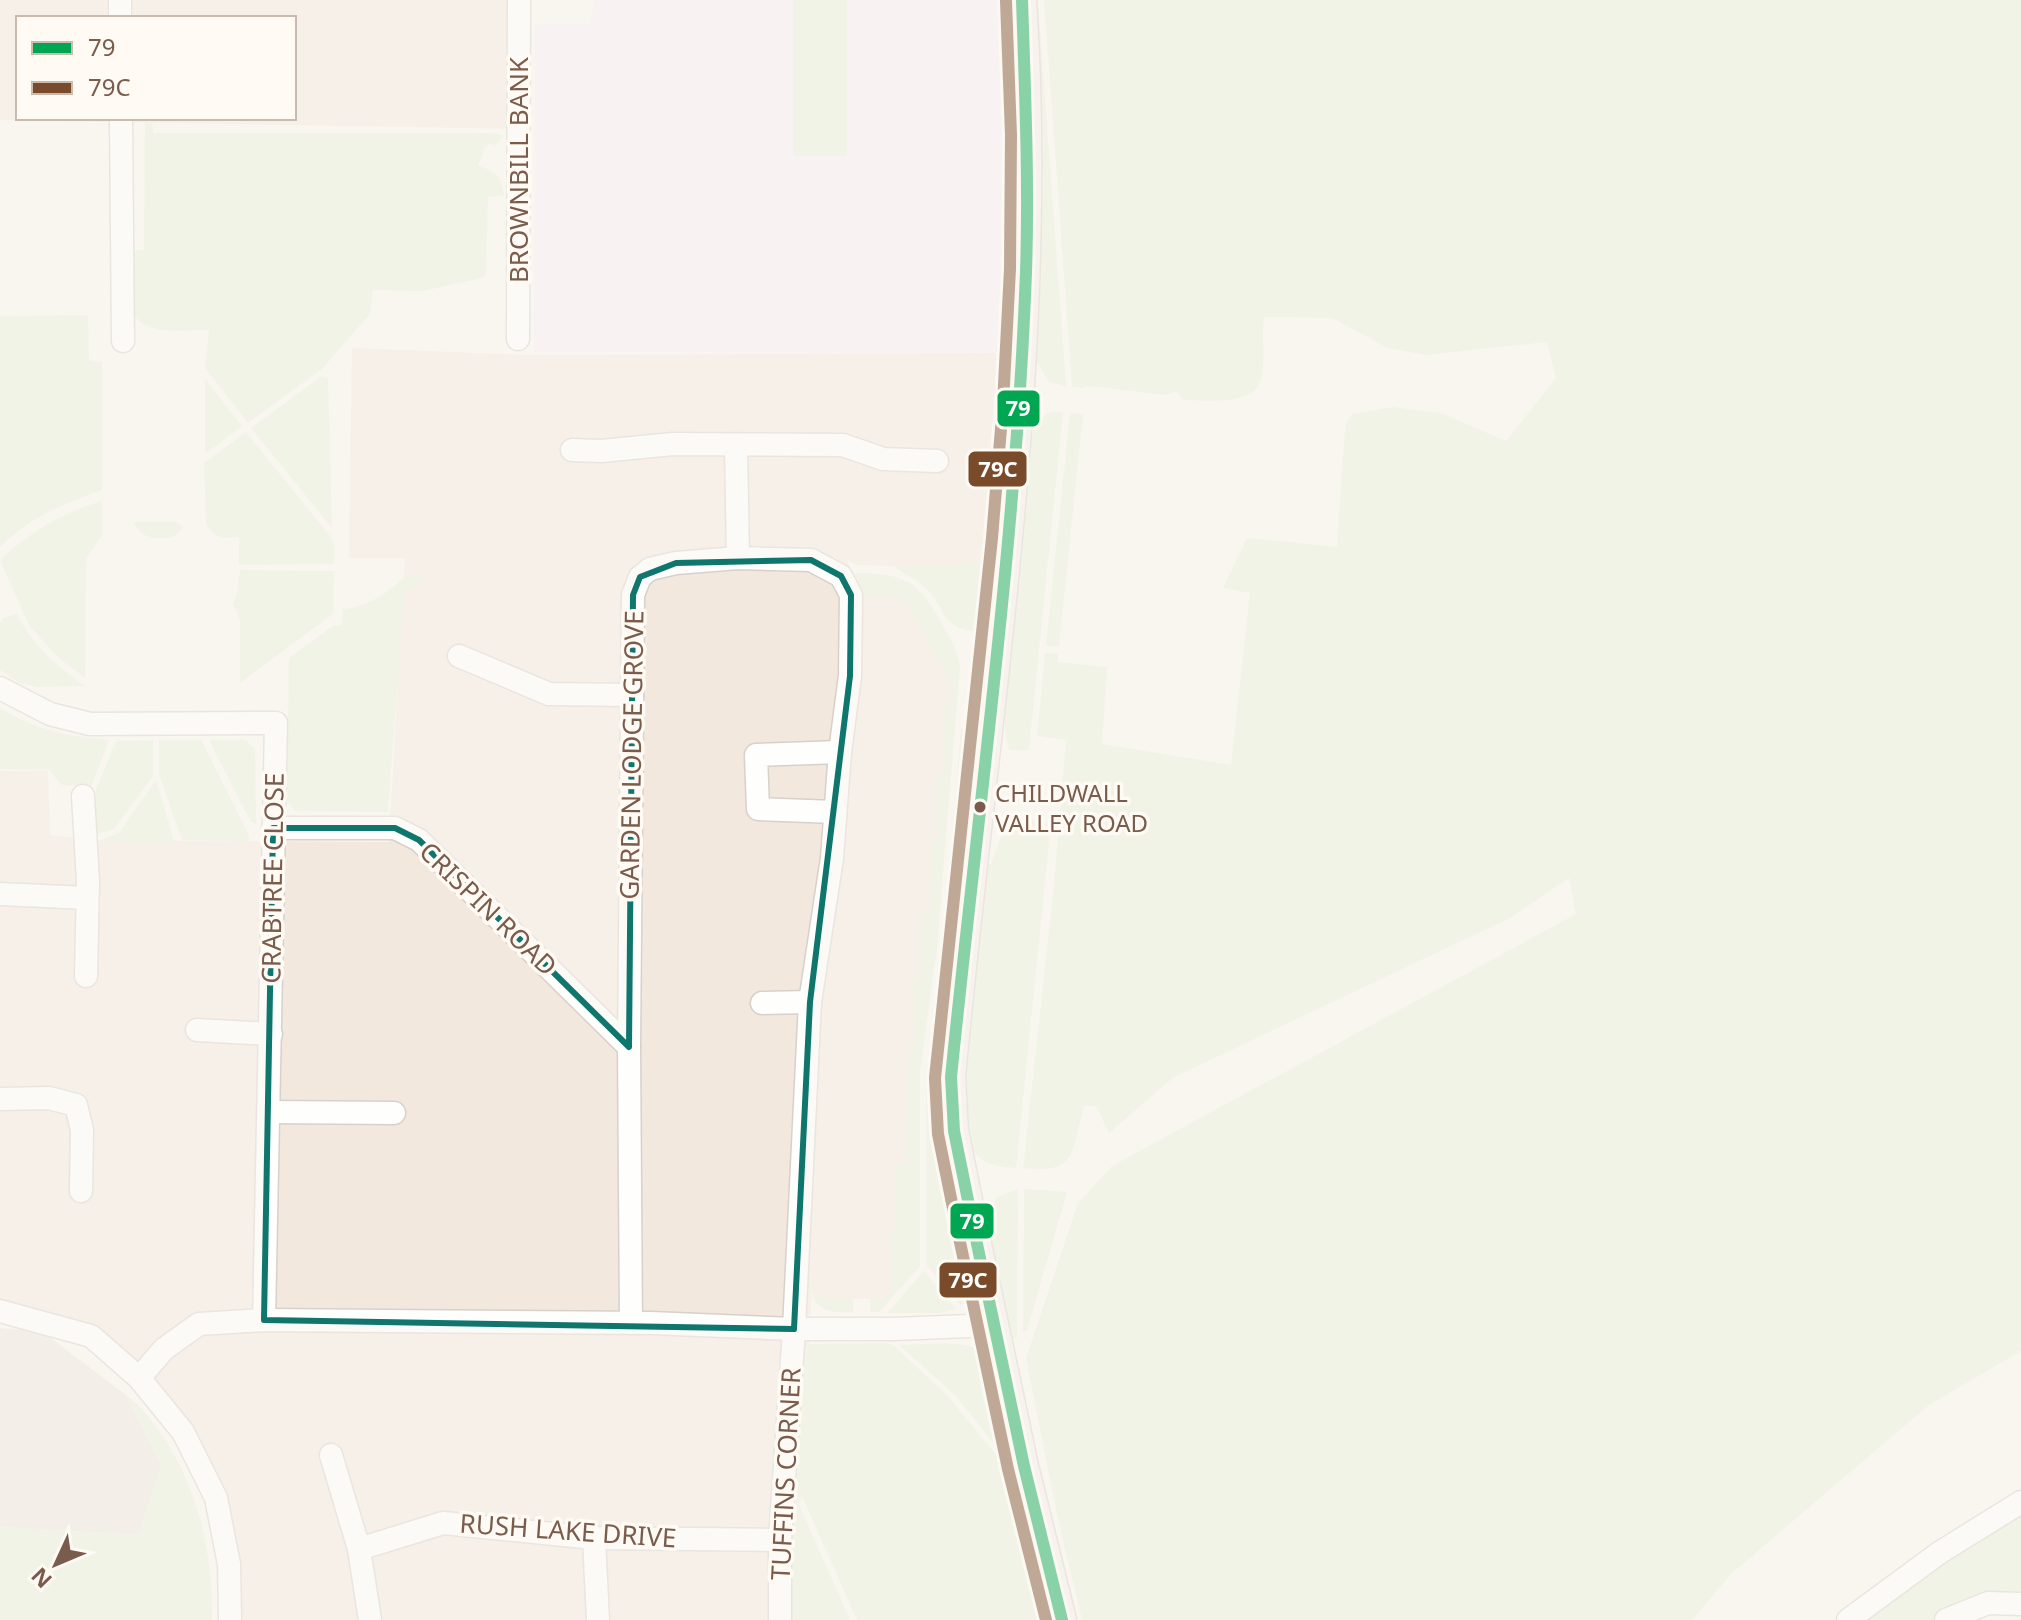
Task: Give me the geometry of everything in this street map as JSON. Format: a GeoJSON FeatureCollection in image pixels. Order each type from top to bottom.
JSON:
{"type":"FeatureCollection","features":[{"type":"Feature","properties":{"kind":"main road"},"geometry":{"type":"LineString","coordinates":[[1022,0],[1029,158],[1021,397],[951,1077],[954,1131],[1024,1466],[1062,1620]]}},
{"type":"Feature","properties":{"kind":"street","name":"BROWNBILL BANK"},"geometry":{"type":"LineString","coordinates":[[518,339],[519,0]]}},
{"type":"Feature","properties":{"kind":"street"},"geometry":{"type":"LineString","coordinates":[[121,120],[123,341]]}},
{"type":"Feature","properties":{"kind":"street"},"geometry":{"type":"LineString","coordinates":[[572,450],[601,451],[673,444],[843,445],[883,459],[937,461]]}},
{"type":"Feature","properties":{"kind":"street"},"geometry":{"type":"LineString","coordinates":[[736,445],[738,558]]}},
{"type":"Feature","properties":{"kind":"street","name":"GARDEN LODGE GROVE"},"geometry":{"type":"LineString","coordinates":[[631,1323],[629,1047],[633,595],[640,577],[650,569],[676,563],[738,558],[811,560],[841,576],[851,595],[850,676],[840,752],[832,858],[810,1002],[794,1329]]}},
{"type":"Feature","properties":{"kind":"street"},"geometry":{"type":"LineString","coordinates":[[459,656],[549,694],[632,695]]}},
{"type":"Feature","properties":{"kind":"street","name":"CRABTREE CLOSE"},"geometry":{"type":"LineString","coordinates":[[0,688],[50,714],[90,724],[276,723],[264,1320]]}},
{"type":"Feature","properties":{"kind":"street"},"geometry":{"type":"LineString","coordinates":[[835,812],[758,809],[756,755],[840,752]]}},
{"type":"Feature","properties":{"kind":"street"},"geometry":{"type":"LineString","coordinates":[[83,796],[86,976]]}},
{"type":"Feature","properties":{"kind":"street","name":"CRISPIN ROAD"},"geometry":{"type":"LineString","coordinates":[[273,828],[395,828],[419,840],[629,1047]]}},
{"type":"Feature","properties":{"kind":"street"},"geometry":{"type":"LineString","coordinates":[[0,894],[87,898]]}},
{"type":"Feature","properties":{"kind":"street"},"geometry":{"type":"LineString","coordinates":[[762,1003],[810,1002]]}},
{"type":"Feature","properties":{"kind":"street"},"geometry":{"type":"LineString","coordinates":[[197,1030],[271,1034]]}},
{"type":"Feature","properties":{"kind":"street"},"geometry":{"type":"LineString","coordinates":[[0,1099],[49,1098],[76,1105],[82,1130],[81,1191]]}},
{"type":"Feature","properties":{"kind":"street"},"geometry":{"type":"LineString","coordinates":[[270,1112],[394,1113]]}},
{"type":"Feature","properties":{"kind":"street"},"geometry":{"type":"LineString","coordinates":[[0,1311],[91,1336],[139,1378],[183,1432],[216,1498],[229,1564],[230,1620]]}},
{"type":"Feature","properties":{"kind":"street"},"geometry":{"type":"LineString","coordinates":[[139,1378],[164,1349],[199,1324],[264,1320],[631,1323],[794,1329],[994,1325]]}},
{"type":"Feature","properties":{"kind":"street","name":"TUFFINS CORNER"},"geometry":{"type":"LineString","coordinates":[[780,1620],[780,1540],[794,1329]]}},
{"type":"Feature","properties":{"kind":"street"},"geometry":{"type":"LineString","coordinates":[[331,1455],[359,1549],[370,1620]]}},
{"type":"Feature","properties":{"kind":"street"},"geometry":{"type":"LineString","coordinates":[[1848,1620],[1939,1553],[2021,1502]]}},
{"type":"Feature","properties":{"kind":"street","name":"RUSH LAKE DRIVE"},"geometry":{"type":"LineString","coordinates":[[359,1549],[443,1523],[594,1538],[780,1540]]}},
{"type":"Feature","properties":{"kind":"street"},"geometry":{"type":"LineString","coordinates":[[594,1538],[598,1620]]}},
{"type":"Feature","properties":{"kind":"street"},"geometry":{"type":"LineString","coordinates":[[1946,1620],[1988,1603],[2021,1604]]}},
{"type":"Feature","properties":{"kind":"highlighted area"},"geometry":{"type":"Polygon","coordinates":[[[811,560],[841,576],[851,595],[850,676],[810,1002],[794,1329],[264,1320],[273,828],[395,828],[419,840],[629,1047],[633,595],[640,577],[676,563],[811,560]]]}},
{"type":"Feature","properties":{"kind":"shaded area"},"geometry":{"type":"Polygon","coordinates":[[[0,0],[519,0],[519,129],[0,120],[0,0]]]}},
{"type":"Feature","properties":{"kind":"shaded area"},"geometry":{"type":"Polygon","coordinates":[[[595,0],[997,0],[1005,155],[1002,353],[534,352],[535,24],[590,24],[595,0]]]}},
{"type":"Feature","properties":{"kind":"shaded area"},"geometry":{"type":"Polygon","coordinates":[[[352,348],[529,355],[998,353],[980,565],[855,565],[847,560],[862,597],[904,597],[951,683],[952,706],[944,707],[945,773],[936,774],[937,839],[932,840],[932,914],[919,914],[920,980],[913,981],[915,1046],[909,1046],[905,1163],[895,1164],[896,1229],[890,1230],[891,1289],[883,1299],[828,1299],[812,1290],[794,1620],[225,1620],[224,1536],[183,1432],[91,1336],[0,1311],[0,771],[48,771],[50,835],[91,840],[389,842],[405,558],[349,558],[352,348]]]}},
{"type":"Feature","properties":{"kind":"shaded area"},"geometry":{"type":"Polygon","coordinates":[[[0,1328],[43,1332],[126,1395],[161,1465],[139,1535],[0,1527],[0,1328]]]}},
{"type":"Feature","properties":{"kind":"green space"},"geometry":{"type":"Polygon","coordinates":[[[793,0],[847,0],[847,156],[793,156],[793,0]]]}},
{"type":"Feature","properties":{"kind":"green space"},"geometry":{"type":"Polygon","coordinates":[[[997,0],[1009,0],[1016,96],[1009,387],[987,613],[985,619],[975,623],[974,631],[950,622],[927,589],[894,566],[980,564],[998,353],[1002,352],[1005,155],[997,0]]]}},
{"type":"Feature","properties":{"kind":"green space"},"geometry":{"type":"Polygon","coordinates":[[[1034,0],[1038,0],[1066,386],[1049,382],[1037,362],[1043,185],[1034,0]]]}},
{"type":"Feature","properties":{"kind":"green space"},"geometry":{"type":"Polygon","coordinates":[[[1044,0],[2021,0],[2021,1351],[1929,1405],[1731,1574],[1692,1620],[1082,1620],[1059,1524],[1026,1358],[1078,1203],[1112,1166],[1576,914],[1569,878],[1510,918],[1174,1077],[1109,1133],[1096,1106],[1084,1105],[1074,1146],[1064,1163],[1041,1169],[1023,1168],[1054,885],[1066,740],[1037,736],[1045,653],[1058,654],[1058,662],[1107,667],[1102,744],[1231,765],[1250,593],[1223,588],[1247,538],[1337,547],[1345,426],[1352,414],[1393,407],[1441,413],[1506,441],[1556,378],[1547,342],[1426,355],[1388,348],[1332,318],[1264,317],[1261,379],[1256,388],[1239,398],[1183,400],[1177,391],[1166,395],[1072,387],[1044,0]]]}},
{"type":"Feature","properties":{"kind":"green space"},"geometry":{"type":"Polygon","coordinates":[[[145,120],[152,120],[153,133],[497,133],[503,136],[494,147],[492,143],[485,147],[478,166],[497,176],[504,196],[488,197],[486,277],[423,291],[373,290],[370,314],[322,369],[248,423],[205,368],[209,330],[166,330],[145,325],[137,319],[130,303],[129,251],[144,250],[145,120]]]}},
{"type":"Feature","properties":{"kind":"green space"},"geometry":{"type":"Polygon","coordinates":[[[88,315],[89,360],[102,362],[102,490],[34,520],[0,548],[0,316],[88,315]]]}},
{"type":"Feature","properties":{"kind":"green space"},"geometry":{"type":"Polygon","coordinates":[[[322,376],[328,378],[332,528],[251,428],[322,376]]]}},
{"type":"Feature","properties":{"kind":"green space"},"geometry":{"type":"Polygon","coordinates":[[[205,379],[242,426],[205,454],[205,379]]]}},
{"type":"Feature","properties":{"kind":"green space"},"geometry":{"type":"Polygon","coordinates":[[[1052,411],[1063,412],[1029,750],[1009,750],[1005,731],[1004,688],[1029,436],[1035,422],[1052,411]]]}},
{"type":"Feature","properties":{"kind":"green space"},"geometry":{"type":"Polygon","coordinates":[[[1070,413],[1083,414],[1059,647],[1046,645],[1070,413]]]}},
{"type":"Feature","properties":{"kind":"green space"},"geometry":{"type":"Polygon","coordinates":[[[246,432],[330,536],[334,545],[334,564],[239,565],[239,537],[220,536],[209,529],[206,524],[204,463],[246,432]]]}},
{"type":"Feature","properties":{"kind":"green space"},"geometry":{"type":"Polygon","coordinates":[[[102,501],[102,535],[86,559],[85,678],[59,658],[30,627],[0,560],[48,524],[102,501]]]}},
{"type":"Feature","properties":{"kind":"green space"},"geometry":{"type":"Polygon","coordinates":[[[134,522],[176,522],[184,527],[174,536],[156,538],[140,532],[134,522]]]}},
{"type":"Feature","properties":{"kind":"green space"},"geometry":{"type":"Polygon","coordinates":[[[240,570],[334,571],[333,614],[240,683],[240,620],[233,604],[240,570]]]}},
{"type":"Feature","properties":{"kind":"green space"},"geometry":{"type":"Polygon","coordinates":[[[855,573],[899,578],[919,590],[944,627],[960,668],[937,948],[920,1072],[920,1266],[879,1312],[871,1312],[870,1299],[883,1299],[891,1289],[890,1229],[896,1229],[895,1163],[905,1163],[909,1046],[915,1045],[913,980],[920,980],[919,914],[932,914],[932,839],[937,838],[936,773],[945,772],[944,706],[952,705],[951,683],[904,597],[862,597],[855,573]]]}},
{"type":"Feature","properties":{"kind":"green space"},"geometry":{"type":"Polygon","coordinates":[[[425,576],[404,597],[388,812],[295,811],[287,802],[289,658],[333,626],[342,625],[343,609],[376,599],[404,577],[425,576]]]}},
{"type":"Feature","properties":{"kind":"green space"},"geometry":{"type":"Polygon","coordinates":[[[17,614],[46,654],[85,686],[37,687],[19,683],[0,670],[0,623],[3,618],[17,614]]]}},
{"type":"Feature","properties":{"kind":"green space"},"geometry":{"type":"Polygon","coordinates":[[[0,708],[52,731],[109,740],[91,787],[62,785],[49,770],[0,769],[0,708]]]}},
{"type":"Feature","properties":{"kind":"green space"},"geometry":{"type":"Polygon","coordinates":[[[969,728],[957,898],[946,899],[961,729],[969,728]]]}},
{"type":"Feature","properties":{"kind":"green space"},"geometry":{"type":"Polygon","coordinates":[[[153,740],[153,776],[114,829],[95,835],[96,790],[116,741],[153,740]]]}},
{"type":"Feature","properties":{"kind":"green space"},"geometry":{"type":"Polygon","coordinates":[[[159,740],[201,740],[249,835],[249,841],[182,840],[159,774],[159,740]]]}},
{"type":"Feature","properties":{"kind":"green space"},"geometry":{"type":"Polygon","coordinates":[[[209,740],[245,740],[255,748],[256,824],[251,822],[209,740]]]}},
{"type":"Feature","properties":{"kind":"green space"},"geometry":{"type":"Polygon","coordinates":[[[156,780],[174,841],[98,841],[119,833],[156,780]]]}},
{"type":"Feature","properties":{"kind":"green space"},"geometry":{"type":"Polygon","coordinates":[[[1018,818],[1051,824],[1016,1168],[987,1162],[973,1150],[967,1130],[965,1098],[970,1014],[986,865],[991,864],[1004,829],[1018,818]]]}},
{"type":"Feature","properties":{"kind":"green space"},"geometry":{"type":"Polygon","coordinates":[[[957,902],[936,1104],[974,1295],[969,1295],[961,1306],[927,1266],[926,1258],[926,1074],[946,903],[957,902]]]}},
{"type":"Feature","properties":{"kind":"green space"},"geometry":{"type":"Polygon","coordinates":[[[1018,1189],[1017,1338],[1008,1341],[986,1216],[997,1197],[1018,1189]]]}},
{"type":"Feature","properties":{"kind":"green space"},"geometry":{"type":"Polygon","coordinates":[[[1024,1189],[1067,1192],[1027,1330],[1023,1332],[1024,1189]]]}},
{"type":"Feature","properties":{"kind":"green space"},"geometry":{"type":"Polygon","coordinates":[[[924,1271],[956,1309],[940,1313],[887,1313],[924,1271]]]}},
{"type":"Feature","properties":{"kind":"green space"},"geometry":{"type":"Polygon","coordinates":[[[812,1289],[828,1299],[853,1299],[853,1312],[820,1307],[812,1289]]]}},
{"type":"Feature","properties":{"kind":"green space"},"geometry":{"type":"Polygon","coordinates":[[[809,1344],[893,1345],[947,1395],[1011,1473],[1044,1620],[857,1620],[801,1494],[793,1493],[799,1355],[809,1344]]]}},
{"type":"Feature","properties":{"kind":"green space"},"geometry":{"type":"Polygon","coordinates":[[[959,1344],[974,1348],[982,1356],[999,1401],[1010,1464],[956,1396],[899,1345],[959,1344]]]}},
{"type":"Feature","properties":{"kind":"green space"},"geometry":{"type":"Polygon","coordinates":[[[126,1395],[140,1407],[173,1452],[193,1497],[210,1570],[212,1620],[0,1620],[0,1527],[139,1535],[161,1465],[126,1395]]]}},
{"type":"Feature","properties":{"kind":"green space"},"geometry":{"type":"Polygon","coordinates":[[[2021,1502],[2021,1608],[1955,1620],[1853,1620],[2021,1502]]]}},
{"type":"Feature","properties":{"kind":"green space"},"geometry":{"type":"Polygon","coordinates":[[[792,1505],[799,1505],[850,1620],[791,1620],[792,1505]]]}},
{"type":"Feature","properties":{"kind":"transit line","name":"79"},"geometry":{"type":"LineString","coordinates":[[1022,0],[1027,204],[1021,373],[995,675],[951,1077],[954,1131],[973,1225],[1024,1466],[1062,1620]]}},
{"type":"Feature","properties":{"kind":"transit line","name":"79C"},"geometry":{"type":"LineString","coordinates":[[1006,1],[1011,135],[1010,269],[1003,404],[992,538],[935,1078],[938,1134],[957,1228],[1008,1469],[1046,1620]]}},
{"type":"Feature","properties":{"kind":"place","name":"CHILDWALL VALLEY ROAD"},"geometry":{"type":"Point","coordinates":[980,807]}}]}
